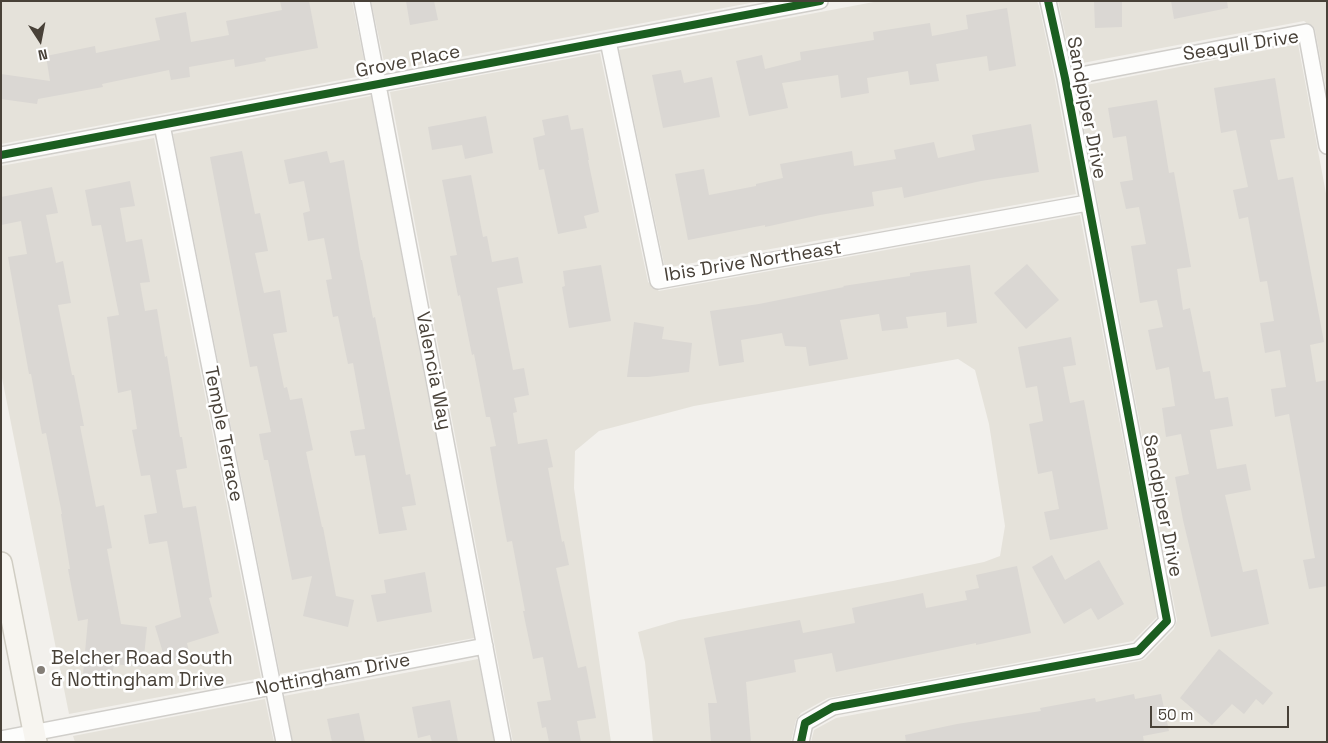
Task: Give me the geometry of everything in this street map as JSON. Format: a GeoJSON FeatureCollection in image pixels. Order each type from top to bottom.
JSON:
{"type":"FeatureCollection","features":[{"type":"Feature","properties":{"kind":"main road"},"geometry":{"type":"LineString","coordinates":[[1,563],[35,737]]}},
{"type":"Feature","properties":{"kind":"street","name":"Valencia Way"},"geometry":{"type":"LineString","coordinates":[[362,1],[503,742]]}},
{"type":"Feature","properties":{"kind":"street","name":"Grove Place"},"geometry":{"type":"LineString","coordinates":[[1,155],[820,1]]}},
{"type":"Feature","properties":{"kind":"street","name":"Sandpiper Drive"},"geometry":{"type":"LineString","coordinates":[[801,742],[805,723],[833,708],[1138,651],[1167,622],[1065,78],[1048,1]]}},
{"type":"Feature","properties":{"kind":"street","name":"Seagull Drive"},"geometry":{"type":"LineString","coordinates":[[1065,78],[1306,32],[1327,146]]}},
{"type":"Feature","properties":{"kind":"street","name":"Ibis Drive Northeast"},"geometry":{"type":"LineString","coordinates":[[608,41],[658,281],[1087,203]]}},
{"type":"Feature","properties":{"kind":"street","name":"Temple Terrace"},"geometry":{"type":"LineString","coordinates":[[162,125],[284,742]]}},
{"type":"Feature","properties":{"kind":"street","name":"Nottingham Drive"},"geometry":{"type":"LineString","coordinates":[[1,739],[35,737],[273,687],[485,646]]}},
{"type":"Feature","properties":{"kind":"shaded area"},"geometry":{"type":"Polygon","coordinates":[[[1,1],[352,1],[367,75],[1,144],[1,1]]]}},
{"type":"Feature","properties":{"kind":"shaded area"},"geometry":{"type":"Polygon","coordinates":[[[371,1],[761,1],[386,71],[371,1]]]}},
{"type":"Feature","properties":{"kind":"shaded area"},"geometry":{"type":"Polygon","coordinates":[[[879,1],[1037,1],[1055,80],[1076,194],[665,268],[619,50],[879,1]]]}},
{"type":"Feature","properties":{"kind":"shaded area"},"geometry":{"type":"Polygon","coordinates":[[[1058,1],[1327,1],[1327,93],[1315,30],[1304,21],[1072,65],[1058,1]]]}},
{"type":"Feature","properties":{"kind":"shaded area"},"geometry":{"type":"Polygon","coordinates":[[[1298,44],[1327,199],[1327,742],[811,742],[814,730],[836,718],[1140,661],[1145,659],[1174,629],[1177,620],[1076,87],[1298,44]]]}},
{"type":"Feature","properties":{"kind":"shaded area"},"geometry":{"type":"Polygon","coordinates":[[[600,53],[648,282],[659,291],[1080,215],[1157,617],[1133,641],[828,698],[801,713],[796,720],[791,742],[653,742],[645,662],[638,632],[679,620],[893,581],[984,562],[1000,556],[1005,526],[989,424],[975,370],[958,359],[694,406],[599,431],[575,451],[574,488],[611,742],[513,742],[390,92],[600,53]]]}},
{"type":"Feature","properties":{"kind":"shaded area"},"geometry":{"type":"Polygon","coordinates":[[[371,96],[474,638],[280,674],[173,134],[371,96]]]}},
{"type":"Feature","properties":{"kind":"shaded area"},"geometry":{"type":"Polygon","coordinates":[[[154,138],[261,678],[69,714],[1,373],[1,166],[154,138]]]}},
{"type":"Feature","properties":{"kind":"shaded area"},"geometry":{"type":"Polygon","coordinates":[[[478,659],[494,742],[293,742],[284,696],[478,659]]]}},
{"type":"Feature","properties":{"kind":"shaded area"},"geometry":{"type":"Polygon","coordinates":[[[265,699],[274,742],[75,742],[73,736],[265,699]]]}},
{"type":"Feature","properties":{"kind":"building"},"geometry":{"type":"Polygon","coordinates":[[[280,1],[309,1],[318,48],[265,58],[266,61],[235,67],[234,59],[189,67],[190,77],[171,80],[169,70],[102,84],[103,87],[38,99],[37,104],[1,99],[1,74],[50,81],[46,56],[95,46],[96,53],[160,40],[155,18],[186,12],[191,42],[229,35],[226,21],[282,10],[280,1]]]}},
{"type":"Feature","properties":{"kind":"building"},"geometry":{"type":"Polygon","coordinates":[[[406,1],[434,1],[438,20],[410,25],[406,1]]]}},
{"type":"Feature","properties":{"kind":"building"},"geometry":{"type":"Polygon","coordinates":[[[1094,1],[1122,1],[1122,27],[1095,28],[1094,1]]]}},
{"type":"Feature","properties":{"kind":"building"},"geometry":{"type":"Polygon","coordinates":[[[1171,1],[1227,1],[1228,8],[1174,19],[1171,1]]]}},
{"type":"Feature","properties":{"kind":"building"},"geometry":{"type":"Polygon","coordinates":[[[1007,8],[1016,66],[989,71],[987,56],[936,64],[939,81],[910,85],[908,71],[867,78],[869,93],[841,98],[838,75],[782,83],[788,108],[749,116],[736,61],[762,55],[765,69],[801,60],[800,52],[874,40],[873,32],[930,23],[932,36],[968,29],[966,15],[1007,8]]]}},
{"type":"Feature","properties":{"kind":"building"},"geometry":{"type":"Polygon","coordinates":[[[681,70],[684,83],[712,77],[720,117],[663,128],[652,75],[681,70]]]}},
{"type":"Feature","properties":{"kind":"building"},"geometry":{"type":"Polygon","coordinates":[[[1275,78],[1285,138],[1270,140],[1278,180],[1293,177],[1324,342],[1310,345],[1316,382],[1327,380],[1327,586],[1309,589],[1303,560],[1315,558],[1289,414],[1275,417],[1271,389],[1286,387],[1280,350],[1265,353],[1260,323],[1274,321],[1267,281],[1260,282],[1248,217],[1239,219],[1233,190],[1248,187],[1236,130],[1221,133],[1214,88],[1275,78]]]}},
{"type":"Feature","properties":{"kind":"building"},"geometry":{"type":"Polygon","coordinates":[[[1157,100],[1169,173],[1174,172],[1191,267],[1177,269],[1183,310],[1190,308],[1203,372],[1210,371],[1215,399],[1228,397],[1233,426],[1210,430],[1217,469],[1246,464],[1251,490],[1225,495],[1243,572],[1257,569],[1269,624],[1211,637],[1183,520],[1175,477],[1189,474],[1181,434],[1166,437],[1162,408],[1175,406],[1169,367],[1156,370],[1148,330],[1163,327],[1157,300],[1140,303],[1131,246],[1146,244],[1139,207],[1126,209],[1120,182],[1133,180],[1126,136],[1113,138],[1108,108],[1157,100]]]}},
{"type":"Feature","properties":{"kind":"building"},"geometry":{"type":"Polygon","coordinates":[[[568,115],[571,130],[583,128],[599,212],[584,216],[587,228],[558,234],[544,169],[539,170],[533,138],[545,135],[542,120],[568,115]]]}},
{"type":"Feature","properties":{"kind":"building"},"geometry":{"type":"Polygon","coordinates":[[[486,116],[493,153],[465,159],[462,145],[432,150],[428,127],[486,116]]]}},
{"type":"Feature","properties":{"kind":"building"},"geometry":{"type":"Polygon","coordinates":[[[1031,124],[1039,172],[981,181],[904,198],[902,187],[872,192],[874,206],[688,240],[675,174],[704,169],[709,195],[756,186],[756,184],[783,178],[780,164],[852,151],[854,166],[896,159],[894,150],[934,142],[938,158],[975,150],[972,135],[1031,124]]]}},
{"type":"Feature","properties":{"kind":"building"},"geometry":{"type":"Polygon","coordinates":[[[242,151],[255,214],[260,213],[268,251],[255,253],[264,293],[280,290],[287,332],[273,334],[284,388],[287,387],[290,400],[302,398],[313,450],[306,452],[336,596],[354,600],[348,627],[303,616],[312,576],[292,580],[268,460],[264,460],[259,434],[271,432],[257,366],[250,367],[210,157],[242,151]]]}},
{"type":"Feature","properties":{"kind":"building"},"geometry":{"type":"Polygon","coordinates":[[[327,151],[330,163],[344,160],[373,318],[375,317],[406,475],[410,474],[416,505],[402,507],[407,530],[379,534],[365,455],[355,456],[350,431],[365,429],[353,363],[348,364],[338,316],[333,317],[326,280],[332,279],[324,238],[308,241],[303,213],[310,211],[304,181],[289,184],[284,160],[327,151]]]}},
{"type":"Feature","properties":{"kind":"building"},"geometry":{"type":"Polygon","coordinates":[[[471,175],[483,237],[487,236],[492,262],[518,257],[523,283],[497,288],[513,370],[524,368],[529,395],[514,398],[517,412],[513,413],[518,444],[547,439],[553,467],[548,468],[562,542],[564,541],[569,565],[556,568],[578,668],[586,666],[596,718],[577,721],[581,742],[549,742],[546,727],[542,728],[537,702],[551,700],[543,657],[533,659],[512,541],[507,542],[490,447],[496,446],[490,417],[486,417],[474,354],[472,355],[450,256],[457,255],[442,180],[471,175]]]}},
{"type":"Feature","properties":{"kind":"building"},"geometry":{"type":"Polygon","coordinates":[[[130,181],[135,206],[120,208],[126,242],[142,239],[150,282],[140,283],[145,311],[157,309],[187,468],[176,470],[183,508],[196,506],[212,597],[209,598],[219,633],[187,643],[190,656],[166,663],[155,626],[181,617],[167,541],[149,544],[144,515],[157,513],[150,475],[141,476],[132,430],[137,429],[131,390],[118,393],[107,317],[119,315],[101,225],[92,226],[85,190],[130,181]]]}},
{"type":"Feature","properties":{"kind":"building"},"geometry":{"type":"Polygon","coordinates":[[[52,187],[58,213],[46,215],[56,263],[63,261],[71,303],[58,305],[84,426],[80,426],[96,507],[104,505],[112,548],[107,549],[121,624],[147,627],[143,667],[114,664],[112,678],[83,675],[88,619],[78,621],[68,569],[70,569],[62,514],[46,433],[42,434],[31,374],[29,374],[8,257],[27,254],[21,221],[1,225],[1,197],[52,187]]]}},
{"type":"Feature","properties":{"kind":"building"},"geometry":{"type":"Polygon","coordinates":[[[1027,264],[1059,300],[1026,329],[994,293],[1027,264]]]}},
{"type":"Feature","properties":{"kind":"building"},"geometry":{"type":"Polygon","coordinates":[[[601,265],[611,321],[569,328],[562,287],[565,286],[563,271],[601,265]]]}},
{"type":"Feature","properties":{"kind":"building"},"geometry":{"type":"Polygon","coordinates":[[[970,265],[977,323],[947,327],[946,312],[906,317],[908,328],[882,331],[879,314],[840,320],[848,359],[809,366],[806,347],[785,346],[782,333],[741,340],[744,362],[719,366],[710,311],[759,304],[843,286],[910,276],[910,273],[970,265]]]}},
{"type":"Feature","properties":{"kind":"building"},"geometry":{"type":"Polygon","coordinates":[[[634,322],[664,327],[662,339],[692,343],[689,372],[648,377],[627,377],[634,322]]]}},
{"type":"Feature","properties":{"kind":"building"},"geometry":{"type":"Polygon","coordinates":[[[1071,337],[1076,365],[1063,367],[1070,403],[1084,400],[1108,529],[1050,540],[1044,512],[1059,509],[1052,471],[1038,474],[1029,424],[1043,421],[1037,386],[1026,388],[1018,347],[1071,337]]]}},
{"type":"Feature","properties":{"kind":"building"},"geometry":{"type":"Polygon","coordinates":[[[1052,555],[1065,580],[1099,560],[1124,604],[1098,620],[1091,608],[1064,624],[1032,567],[1052,555]]]}},
{"type":"Feature","properties":{"kind":"building"},"geometry":{"type":"Polygon","coordinates":[[[1017,566],[1031,633],[836,672],[832,653],[794,660],[796,672],[746,682],[751,742],[711,742],[708,703],[717,703],[704,638],[800,620],[803,633],[855,623],[852,608],[923,593],[926,608],[967,600],[965,591],[979,588],[976,575],[1017,566]]]}},
{"type":"Feature","properties":{"kind":"building"},"geometry":{"type":"Polygon","coordinates":[[[425,572],[432,612],[377,622],[371,595],[386,593],[384,580],[425,572]]]}},
{"type":"Feature","properties":{"kind":"building"},"geometry":{"type":"Polygon","coordinates":[[[1219,649],[1273,693],[1263,705],[1256,699],[1244,714],[1232,704],[1212,725],[1180,698],[1219,649]]]}},
{"type":"Feature","properties":{"kind":"building"},"geometry":{"type":"Polygon","coordinates":[[[1134,694],[1135,699],[1161,694],[1169,731],[1143,736],[1144,742],[906,742],[905,735],[957,724],[1041,711],[1040,708],[1095,698],[1096,702],[1134,694]]]}},
{"type":"Feature","properties":{"kind":"building"},"geometry":{"type":"Polygon","coordinates":[[[450,700],[458,742],[432,742],[430,735],[418,738],[412,707],[450,700]]]}},
{"type":"Feature","properties":{"kind":"building"},"geometry":{"type":"Polygon","coordinates":[[[359,713],[365,742],[332,742],[327,719],[359,713]]]}},
{"type":"Feature","properties":{"kind":"cycle path"},"geometry":{"type":"LineString","coordinates":[[1,155],[820,1]]}},
{"type":"Feature","properties":{"kind":"cycle path"},"geometry":{"type":"LineString","coordinates":[[801,742],[805,723],[833,707],[1138,651],[1167,621],[1065,78],[1048,1]]}},
{"type":"Feature","properties":{"kind":"place","name":"Belcher Road South & Nottingham Drive"},"geometry":{"type":"Point","coordinates":[41,670]}}]}
